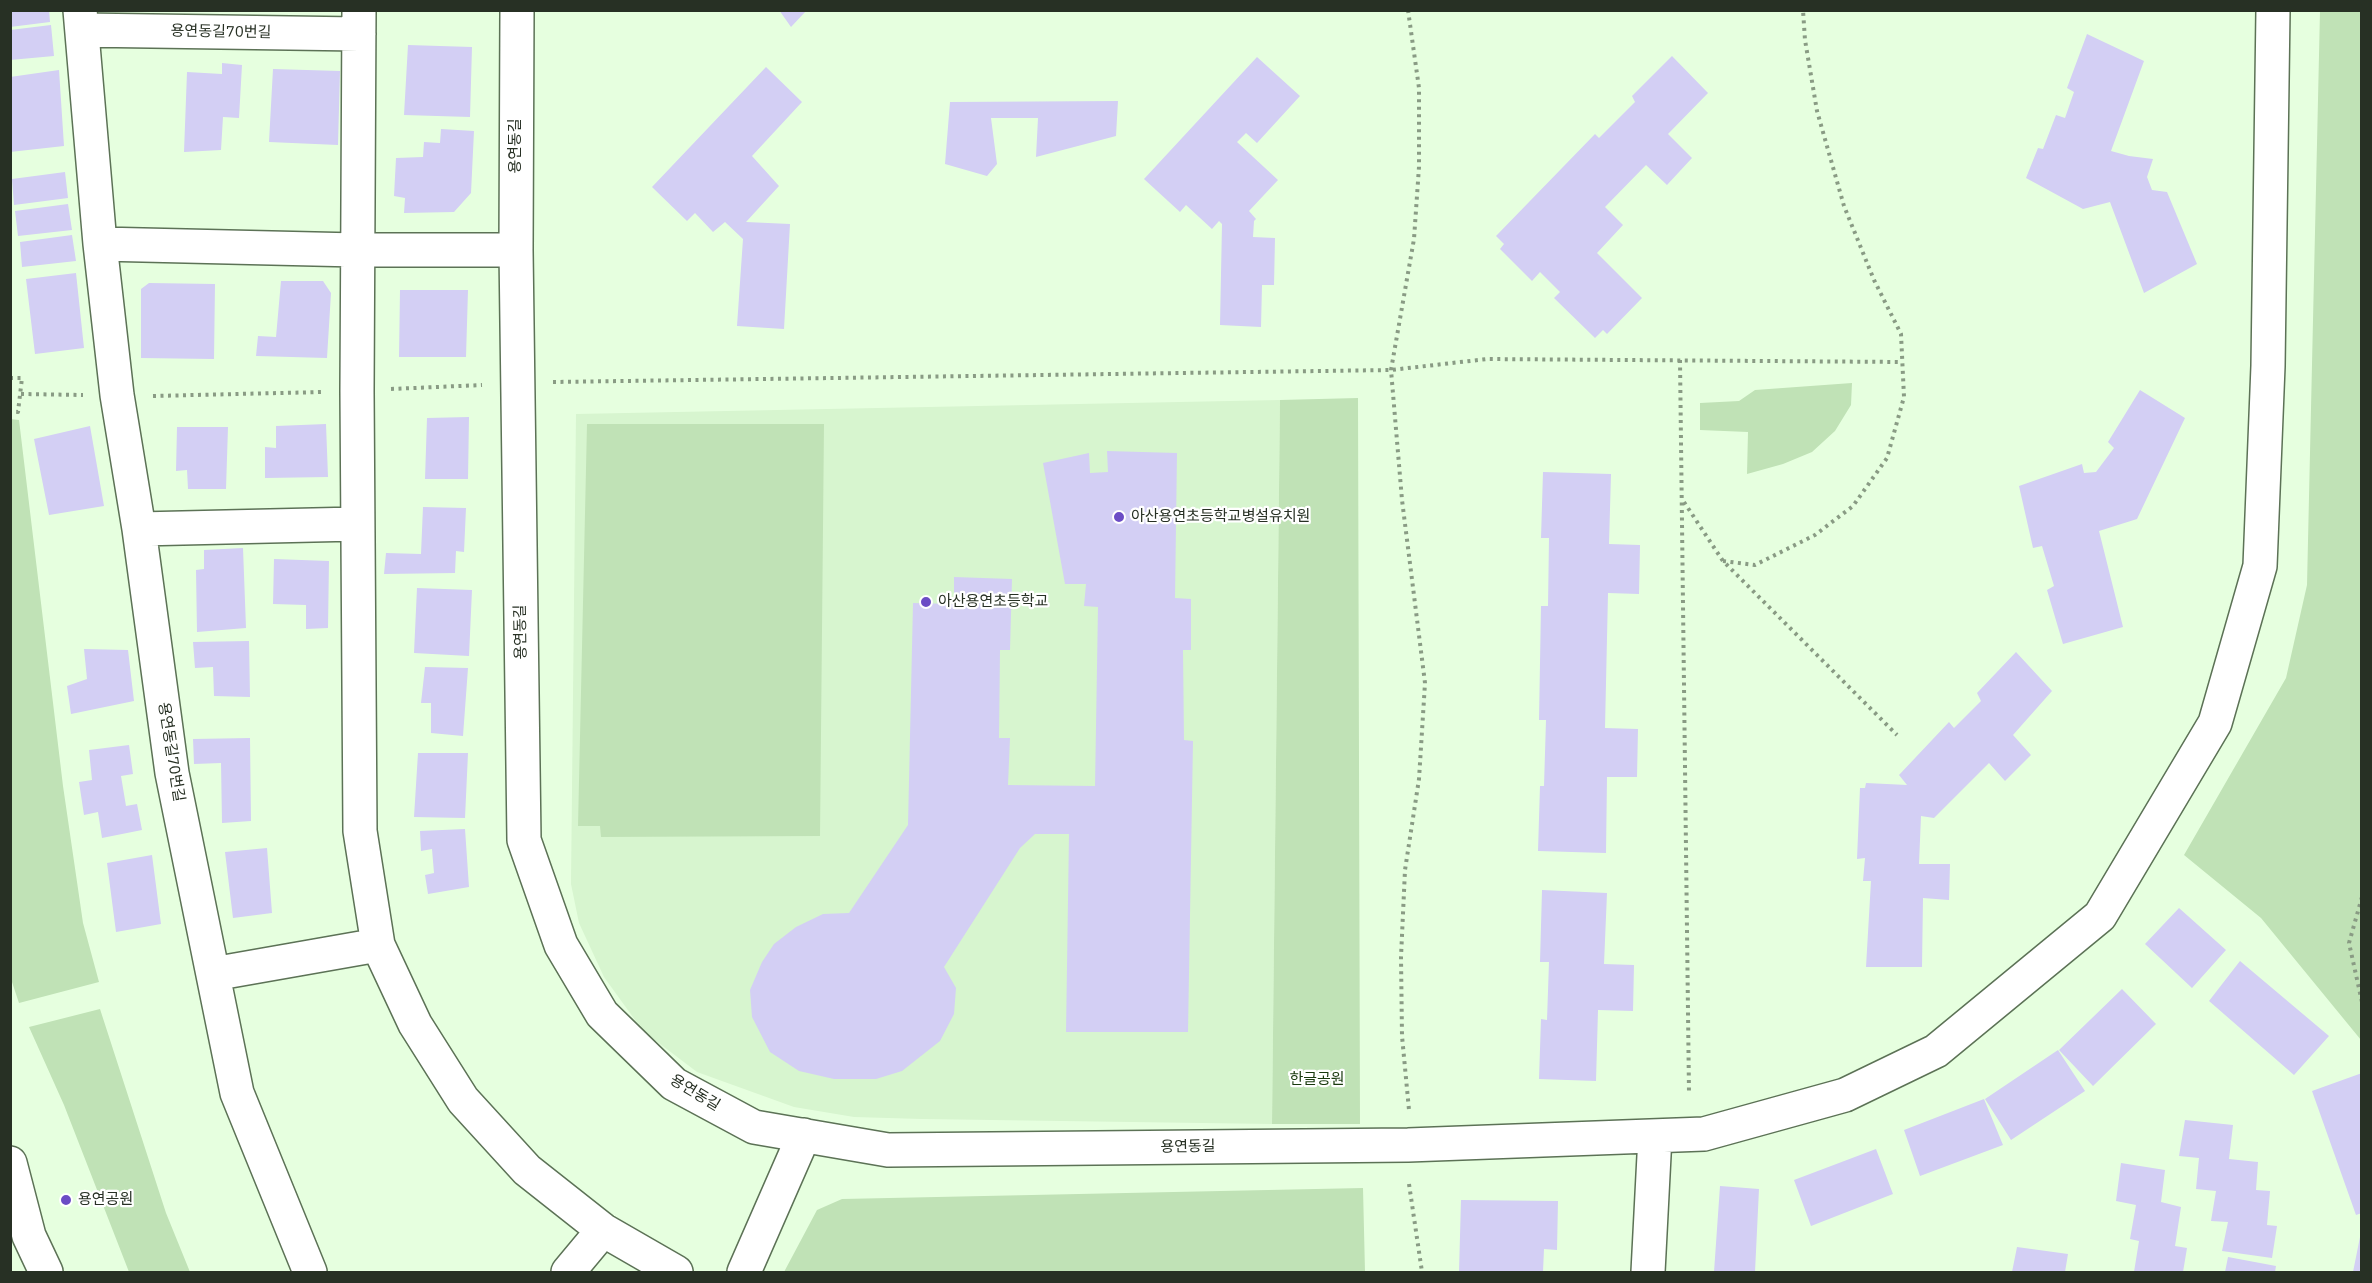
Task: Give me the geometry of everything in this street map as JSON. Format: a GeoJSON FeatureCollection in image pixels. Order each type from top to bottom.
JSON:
{"type":"FeatureCollection","features":[{"type":"Feature","properties":{"kind":"street","name":"용연동길"},"geometry":{"type":"LineString","coordinates":[[517,10],[516,250],[524,840],[561,945],[602,1014],[675,1084],[754,1127],[888,1149],[1408,1144],[1704,1134],[1845,1095],[1936,1051],[2100,916],[2215,723],[2260,566],[2268,366],[2273,10]]}},
{"type":"Feature","properties":{"kind":"street","name":"용연동길70번길"},"geometry":{"type":"LineString","coordinates":[[310,1272],[237,1093],[172,773],[139,529],[117,395],[100,244],[81,20],[359,22]]}},
{"type":"Feature","properties":{"kind":"street"},"geometry":{"type":"LineString","coordinates":[[359,22],[357,524],[360,831],[378,945],[415,1024],[463,1100],[526,1170],[603,1230],[676,1272]]}},
{"type":"Feature","properties":{"kind":"street"},"geometry":{"type":"LineString","coordinates":[[100,244],[357,250],[516,250]]}},
{"type":"Feature","properties":{"kind":"street"},"geometry":{"type":"LineString","coordinates":[[139,529],[357,524]]}},
{"type":"Feature","properties":{"kind":"street"},"geometry":{"type":"LineString","coordinates":[[213,974],[378,945]]}},
{"type":"Feature","properties":{"kind":"street"},"geometry":{"type":"LineString","coordinates":[[744,1272],[804,1135]]}},
{"type":"Feature","properties":{"kind":"street"},"geometry":{"type":"LineString","coordinates":[[1648,1272],[1654,1136]]}},
{"type":"Feature","properties":{"kind":"street"},"geometry":{"type":"LineString","coordinates":[[10,1163],[29,1236],[46,1272]]}},
{"type":"Feature","properties":{"kind":"street"},"geometry":{"type":"LineString","coordinates":[[568,1272],[603,1230]]}},
{"type":"Feature","properties":{"kind":"path"},"geometry":{"type":"LineString","coordinates":[[1408,10],[1419,88],[1419,167],[1414,239],[1391,370],[1402,500],[1425,683],[1419,779],[1405,870],[1401,957],[1402,1036],[1410,1120]]}},
{"type":"Feature","properties":{"kind":"path"},"geometry":{"type":"LineString","coordinates":[[1723,561],[1755,566],[1815,535],[1853,506],[1887,458],[1904,398],[1901,334],[1874,280],[1844,206],[1823,132],[1805,40],[1803,10]]}},
{"type":"Feature","properties":{"kind":"path"},"geometry":{"type":"LineString","coordinates":[[550,382],[1391,370],[1487,359],[1902,362]]}},
{"type":"Feature","properties":{"kind":"path"},"geometry":{"type":"LineString","coordinates":[[1680,360],[1689,1093]]}},
{"type":"Feature","properties":{"kind":"path"},"geometry":{"type":"LineString","coordinates":[[10,378],[22,378],[18,412],[10,411]]}},
{"type":"Feature","properties":{"kind":"path"},"geometry":{"type":"LineString","coordinates":[[385,390],[483,385]]}},
{"type":"Feature","properties":{"kind":"path"},"geometry":{"type":"LineString","coordinates":[[145,396],[327,392]]}},
{"type":"Feature","properties":{"kind":"path"},"geometry":{"type":"LineString","coordinates":[[21,394],[85,395]]}},
{"type":"Feature","properties":{"kind":"path"},"geometry":{"type":"LineString","coordinates":[[1682,500],[1723,561],[1897,735]]}},
{"type":"Feature","properties":{"kind":"path"},"geometry":{"type":"LineString","coordinates":[[2361,897],[2349,943],[2361,1002]]}},
{"type":"Feature","properties":{"kind":"path"},"geometry":{"type":"LineString","coordinates":[[1409,1184],[1422,1272]]}},
{"type":"Feature","properties":{"kind":"shaded area","name":"아산용연초등학교"},"geometry":{"type":"Polygon","coordinates":[[[1280,400],[1272,1124],[854,1117],[794,1107],[697,1072],[643,1031],[604,977],[579,923],[571,884],[576,414],[1280,400]]]}},
{"type":"Feature","properties":{"kind":"green space"},"geometry":{"type":"Polygon","coordinates":[[[2320,11],[2362,11],[2361,1040],[2261,918],[2184,855],[2286,678],[2307,585],[2320,11]]]}},
{"type":"Feature","properties":{"kind":"green space"},"geometry":{"type":"Polygon","coordinates":[[[1852,383],[1851,405],[1835,431],[1812,452],[1783,464],[1747,474],[1748,432],[1700,430],[1700,403],[1739,401],[1755,390],[1852,383]]]}},
{"type":"Feature","properties":{"kind":"green space","name":"한글공원"},"geometry":{"type":"Polygon","coordinates":[[[1358,398],[1360,1124],[1272,1124],[1280,400],[1358,398]]]}},
{"type":"Feature","properties":{"kind":"green space"},"geometry":{"type":"Polygon","coordinates":[[[10,419],[19,420],[63,786],[83,923],[99,982],[19,1003],[10,976],[10,419]]]}},
{"type":"Feature","properties":{"kind":"green space"},"geometry":{"type":"Polygon","coordinates":[[[587,424],[824,424],[820,836],[601,837],[600,826],[578,826],[587,424]]]}},
{"type":"Feature","properties":{"kind":"green space"},"geometry":{"type":"Polygon","coordinates":[[[100,1009],[166,1213],[190,1272],[129,1272],[64,1105],[29,1027],[100,1009]]]}},
{"type":"Feature","properties":{"kind":"green space"},"geometry":{"type":"Polygon","coordinates":[[[1363,1188],[1365,1272],[784,1272],[817,1210],[842,1199],[1363,1188]]]}},
{"type":"Feature","properties":{"kind":"building"},"geometry":{"type":"Polygon","coordinates":[[[10,10],[49,10],[50,22],[10,27],[10,10]]]}},
{"type":"Feature","properties":{"kind":"building"},"geometry":{"type":"Polygon","coordinates":[[[779,10],[807,10],[791,27],[779,10]]]}},
{"type":"Feature","properties":{"kind":"building"},"geometry":{"type":"Polygon","coordinates":[[[51,25],[54,56],[10,60],[10,30],[51,25]]]}},
{"type":"Feature","properties":{"kind":"building"},"geometry":{"type":"Polygon","coordinates":[[[2087,34],[2144,61],[2111,151],[2153,159],[2147,177],[2152,190],[2167,192],[2197,264],[2144,293],[2110,202],[2083,209],[2026,178],[2038,148],[2043,149],[2056,115],[2065,118],[2074,92],[2067,88],[2087,34]]]}},
{"type":"Feature","properties":{"kind":"building"},"geometry":{"type":"Polygon","coordinates":[[[408,45],[472,47],[470,117],[404,115],[408,45]]]}},
{"type":"Feature","properties":{"kind":"building"},"geometry":{"type":"Polygon","coordinates":[[[1672,56],[1708,93],[1668,134],[1692,158],[1667,185],[1646,165],[1605,207],[1623,225],[1597,253],[1642,298],[1607,334],[1603,330],[1595,338],[1554,298],[1560,292],[1540,272],[1532,281],[1500,249],[1504,244],[1496,236],[1595,134],[1599,138],[1635,102],[1632,96],[1672,56]]]}},
{"type":"Feature","properties":{"kind":"building"},"geometry":{"type":"Polygon","coordinates":[[[1257,57],[1300,96],[1257,143],[1246,133],[1237,142],[1278,180],[1249,211],[1256,219],[1253,237],[1275,238],[1274,285],[1262,285],[1261,327],[1220,325],[1222,224],[1219,221],[1212,229],[1186,205],[1180,212],[1144,179],[1257,57]]]}},
{"type":"Feature","properties":{"kind":"building"},"geometry":{"type":"Polygon","coordinates":[[[222,63],[242,65],[239,118],[223,117],[221,150],[184,152],[187,72],[222,74],[222,63]]]}},
{"type":"Feature","properties":{"kind":"building"},"geometry":{"type":"Polygon","coordinates":[[[766,67],[802,102],[752,156],[779,186],[746,222],[790,224],[784,329],[737,326],[743,239],[725,222],[713,232],[695,213],[687,221],[652,187],[766,67]]]}},
{"type":"Feature","properties":{"kind":"building"},"geometry":{"type":"Polygon","coordinates":[[[273,69],[340,71],[338,145],[269,142],[273,69]]]}},
{"type":"Feature","properties":{"kind":"building"},"geometry":{"type":"Polygon","coordinates":[[[59,70],[64,146],[10,152],[10,77],[59,70]]]}},
{"type":"Feature","properties":{"kind":"building"},"geometry":{"type":"Polygon","coordinates":[[[1118,101],[1116,136],[1036,157],[1038,118],[991,118],[997,164],[987,176],[945,164],[950,102],[1118,101]]]}},
{"type":"Feature","properties":{"kind":"building"},"geometry":{"type":"Polygon","coordinates":[[[441,129],[474,131],[471,193],[454,212],[404,213],[405,198],[394,196],[396,158],[423,157],[424,142],[440,143],[441,129]]]}},
{"type":"Feature","properties":{"kind":"building"},"geometry":{"type":"Polygon","coordinates":[[[65,172],[68,198],[14,205],[12,179],[65,172]]]}},
{"type":"Feature","properties":{"kind":"building"},"geometry":{"type":"Polygon","coordinates":[[[68,204],[72,230],[18,236],[15,211],[68,204]]]}},
{"type":"Feature","properties":{"kind":"building"},"geometry":{"type":"Polygon","coordinates":[[[72,235],[76,261],[22,267],[20,242],[72,235]]]}},
{"type":"Feature","properties":{"kind":"building"},"geometry":{"type":"Polygon","coordinates":[[[76,273],[84,348],[35,354],[26,279],[76,273]]]}},
{"type":"Feature","properties":{"kind":"building"},"geometry":{"type":"Polygon","coordinates":[[[281,281],[323,281],[331,293],[327,358],[256,356],[258,336],[276,337],[281,281]]]}},
{"type":"Feature","properties":{"kind":"building"},"geometry":{"type":"Polygon","coordinates":[[[149,283],[215,284],[214,359],[141,358],[141,289],[149,283]]]}},
{"type":"Feature","properties":{"kind":"building"},"geometry":{"type":"Polygon","coordinates":[[[400,290],[468,290],[466,357],[399,357],[400,290]]]}},
{"type":"Feature","properties":{"kind":"building"},"geometry":{"type":"Polygon","coordinates":[[[2140,390],[2185,418],[2137,519],[2099,531],[2123,627],[2063,644],[2047,590],[2054,586],[2042,546],[2033,548],[2019,486],[2082,464],[2084,473],[2096,472],[2114,448],[2108,442],[2140,390]]]}},
{"type":"Feature","properties":{"kind":"building"},"geometry":{"type":"Polygon","coordinates":[[[469,417],[468,479],[425,479],[427,418],[469,417]]]}},
{"type":"Feature","properties":{"kind":"building"},"geometry":{"type":"Polygon","coordinates":[[[326,424],[328,477],[265,478],[265,447],[276,448],[276,426],[326,424]]]}},
{"type":"Feature","properties":{"kind":"building"},"geometry":{"type":"Polygon","coordinates":[[[90,426],[104,506],[49,515],[34,439],[90,426]]]}},
{"type":"Feature","properties":{"kind":"building"},"geometry":{"type":"Polygon","coordinates":[[[177,427],[228,427],[226,489],[188,489],[187,470],[176,471],[177,427]]]}},
{"type":"Feature","properties":{"kind":"building"},"geometry":{"type":"Polygon","coordinates":[[[1107,451],[1177,453],[1175,598],[1191,599],[1191,650],[1183,650],[1184,740],[1193,741],[1188,1032],[1066,1032],[1069,834],[1035,834],[1020,848],[944,967],[956,988],[954,1014],[940,1041],[902,1071],[876,1079],[834,1079],[799,1071],[770,1052],[752,1017],[750,990],[762,962],[774,944],[796,927],[823,914],[849,913],[908,825],[913,603],[954,604],[954,577],[1012,579],[1010,650],[1000,650],[999,738],[1010,738],[1008,785],[1095,786],[1098,607],[1084,606],[1086,584],[1065,584],[1043,463],[1089,453],[1090,473],[1108,472],[1107,451]]]}},
{"type":"Feature","properties":{"kind":"building"},"geometry":{"type":"Polygon","coordinates":[[[1543,472],[1611,474],[1609,544],[1640,545],[1639,594],[1608,593],[1605,728],[1638,729],[1637,777],[1607,777],[1606,853],[1538,851],[1540,786],[1544,786],[1546,720],[1539,720],[1541,606],[1548,606],[1549,538],[1541,538],[1543,472]]]}},
{"type":"Feature","properties":{"kind":"building"},"geometry":{"type":"Polygon","coordinates":[[[423,507],[466,508],[464,552],[456,551],[455,573],[384,574],[386,553],[421,554],[423,507]]]}},
{"type":"Feature","properties":{"kind":"building"},"geometry":{"type":"Polygon","coordinates":[[[243,548],[246,628],[197,632],[196,570],[204,569],[204,550],[243,548]]]}},
{"type":"Feature","properties":{"kind":"building"},"geometry":{"type":"Polygon","coordinates":[[[274,559],[329,561],[328,628],[306,629],[306,605],[273,604],[274,559]]]}},
{"type":"Feature","properties":{"kind":"building"},"geometry":{"type":"Polygon","coordinates":[[[417,588],[472,590],[469,656],[414,653],[417,588]]]}},
{"type":"Feature","properties":{"kind":"building"},"geometry":{"type":"Polygon","coordinates":[[[249,641],[250,697],[214,696],[213,667],[195,668],[193,642],[249,641]]]}},
{"type":"Feature","properties":{"kind":"building"},"geometry":{"type":"Polygon","coordinates":[[[84,649],[128,650],[134,701],[71,714],[67,686],[87,679],[84,649]]]}},
{"type":"Feature","properties":{"kind":"building"},"geometry":{"type":"Polygon","coordinates":[[[2016,652],[2052,691],[2013,735],[2031,755],[2005,781],[1989,763],[1934,818],[1921,816],[1919,864],[1950,864],[1949,900],[1923,898],[1922,967],[1866,967],[1871,881],[1863,881],[1865,858],[1857,859],[1860,788],[1865,788],[1866,783],[1907,785],[1899,775],[1949,722],[1954,728],[1981,701],[1977,693],[2016,652]]]}},
{"type":"Feature","properties":{"kind":"building"},"geometry":{"type":"Polygon","coordinates":[[[425,667],[468,668],[463,736],[431,733],[431,703],[421,703],[425,667]]]}},
{"type":"Feature","properties":{"kind":"building"},"geometry":{"type":"Polygon","coordinates":[[[250,738],[251,821],[222,823],[221,763],[194,764],[193,739],[250,738]]]}},
{"type":"Feature","properties":{"kind":"building"},"geometry":{"type":"Polygon","coordinates":[[[129,745],[133,774],[121,776],[126,806],[137,804],[142,830],[102,838],[98,812],[84,815],[79,782],[92,780],[89,750],[129,745]]]}},
{"type":"Feature","properties":{"kind":"building"},"geometry":{"type":"Polygon","coordinates":[[[418,753],[468,753],[465,818],[414,817],[418,753]]]}},
{"type":"Feature","properties":{"kind":"building"},"geometry":{"type":"Polygon","coordinates":[[[465,829],[469,887],[428,894],[425,875],[434,873],[432,849],[421,851],[420,831],[465,829]]]}},
{"type":"Feature","properties":{"kind":"building"},"geometry":{"type":"Polygon","coordinates":[[[267,848],[272,913],[233,918],[225,852],[267,848]]]}},
{"type":"Feature","properties":{"kind":"building"},"geometry":{"type":"Polygon","coordinates":[[[152,855],[161,924],[116,932],[107,863],[152,855]]]}},
{"type":"Feature","properties":{"kind":"building"},"geometry":{"type":"Polygon","coordinates":[[[1542,890],[1607,893],[1604,964],[1634,965],[1633,1011],[1598,1010],[1596,1081],[1539,1079],[1541,1019],[1547,1020],[1549,962],[1540,962],[1542,890]]]}},
{"type":"Feature","properties":{"kind":"building"},"geometry":{"type":"Polygon","coordinates":[[[2179,908],[2226,950],[2192,988],[2145,944],[2179,908]]]}},
{"type":"Feature","properties":{"kind":"building"},"geometry":{"type":"Polygon","coordinates":[[[2240,961],[2329,1036],[2294,1075],[2209,1001],[2240,961]]]}},
{"type":"Feature","properties":{"kind":"building"},"geometry":{"type":"Polygon","coordinates":[[[2122,989],[2156,1024],[2093,1086],[2059,1050],[2122,989]]]}},
{"type":"Feature","properties":{"kind":"building"},"geometry":{"type":"Polygon","coordinates":[[[2058,1050],[2085,1091],[2011,1140],[1985,1099],[2058,1050]]]}},
{"type":"Feature","properties":{"kind":"building"},"geometry":{"type":"Polygon","coordinates":[[[2362,1073],[2362,1213],[2356,1215],[2312,1091],[2362,1073]]]}},
{"type":"Feature","properties":{"kind":"building"},"geometry":{"type":"Polygon","coordinates":[[[1984,1099],[2003,1145],[1920,1176],[1904,1130],[1984,1099]]]}},
{"type":"Feature","properties":{"kind":"building"},"geometry":{"type":"Polygon","coordinates":[[[2185,1120],[2233,1125],[2229,1159],[2258,1162],[2256,1190],[2270,1191],[2267,1225],[2277,1226],[2272,1258],[2222,1251],[2228,1222],[2211,1221],[2216,1191],[2196,1189],[2199,1158],[2179,1156],[2185,1120]]]}},
{"type":"Feature","properties":{"kind":"building"},"geometry":{"type":"Polygon","coordinates":[[[1876,1149],[1893,1194],[1811,1226],[1794,1180],[1876,1149]]]}},
{"type":"Feature","properties":{"kind":"building"},"geometry":{"type":"Polygon","coordinates":[[[2121,1163],[2165,1170],[2161,1202],[2181,1207],[2175,1246],[2187,1248],[2183,1272],[2134,1272],[2139,1241],[2130,1239],[2136,1205],[2116,1201],[2121,1163]]]}},
{"type":"Feature","properties":{"kind":"building"},"geometry":{"type":"Polygon","coordinates":[[[1720,1186],[1759,1189],[1755,1272],[1714,1272],[1720,1186]]]}},
{"type":"Feature","properties":{"kind":"building"},"geometry":{"type":"Polygon","coordinates":[[[1461,1200],[1558,1201],[1557,1250],[1544,1249],[1543,1272],[1459,1272],[1461,1200]]]}},
{"type":"Feature","properties":{"kind":"building"},"geometry":{"type":"Polygon","coordinates":[[[2360,1237],[2362,1272],[2353,1272],[2360,1237]]]}},
{"type":"Feature","properties":{"kind":"building"},"geometry":{"type":"Polygon","coordinates":[[[2017,1247],[2068,1254],[2065,1272],[2012,1272],[2017,1247]]]}},
{"type":"Feature","properties":{"kind":"building"},"geometry":{"type":"Polygon","coordinates":[[[2228,1257],[2276,1266],[2275,1272],[2225,1272],[2228,1257]]]}},
{"type":"Feature","properties":{"kind":"place","name":"아산용연초등학교병설유치원"},"geometry":{"type":"Point","coordinates":[1119,517]}},
{"type":"Feature","properties":{"kind":"place","name":"아산용연초등학교"},"geometry":{"type":"Point","coordinates":[926,602]}},
{"type":"Feature","properties":{"kind":"place","name":"용연공원"},"geometry":{"type":"Point","coordinates":[66,1200]}}]}
